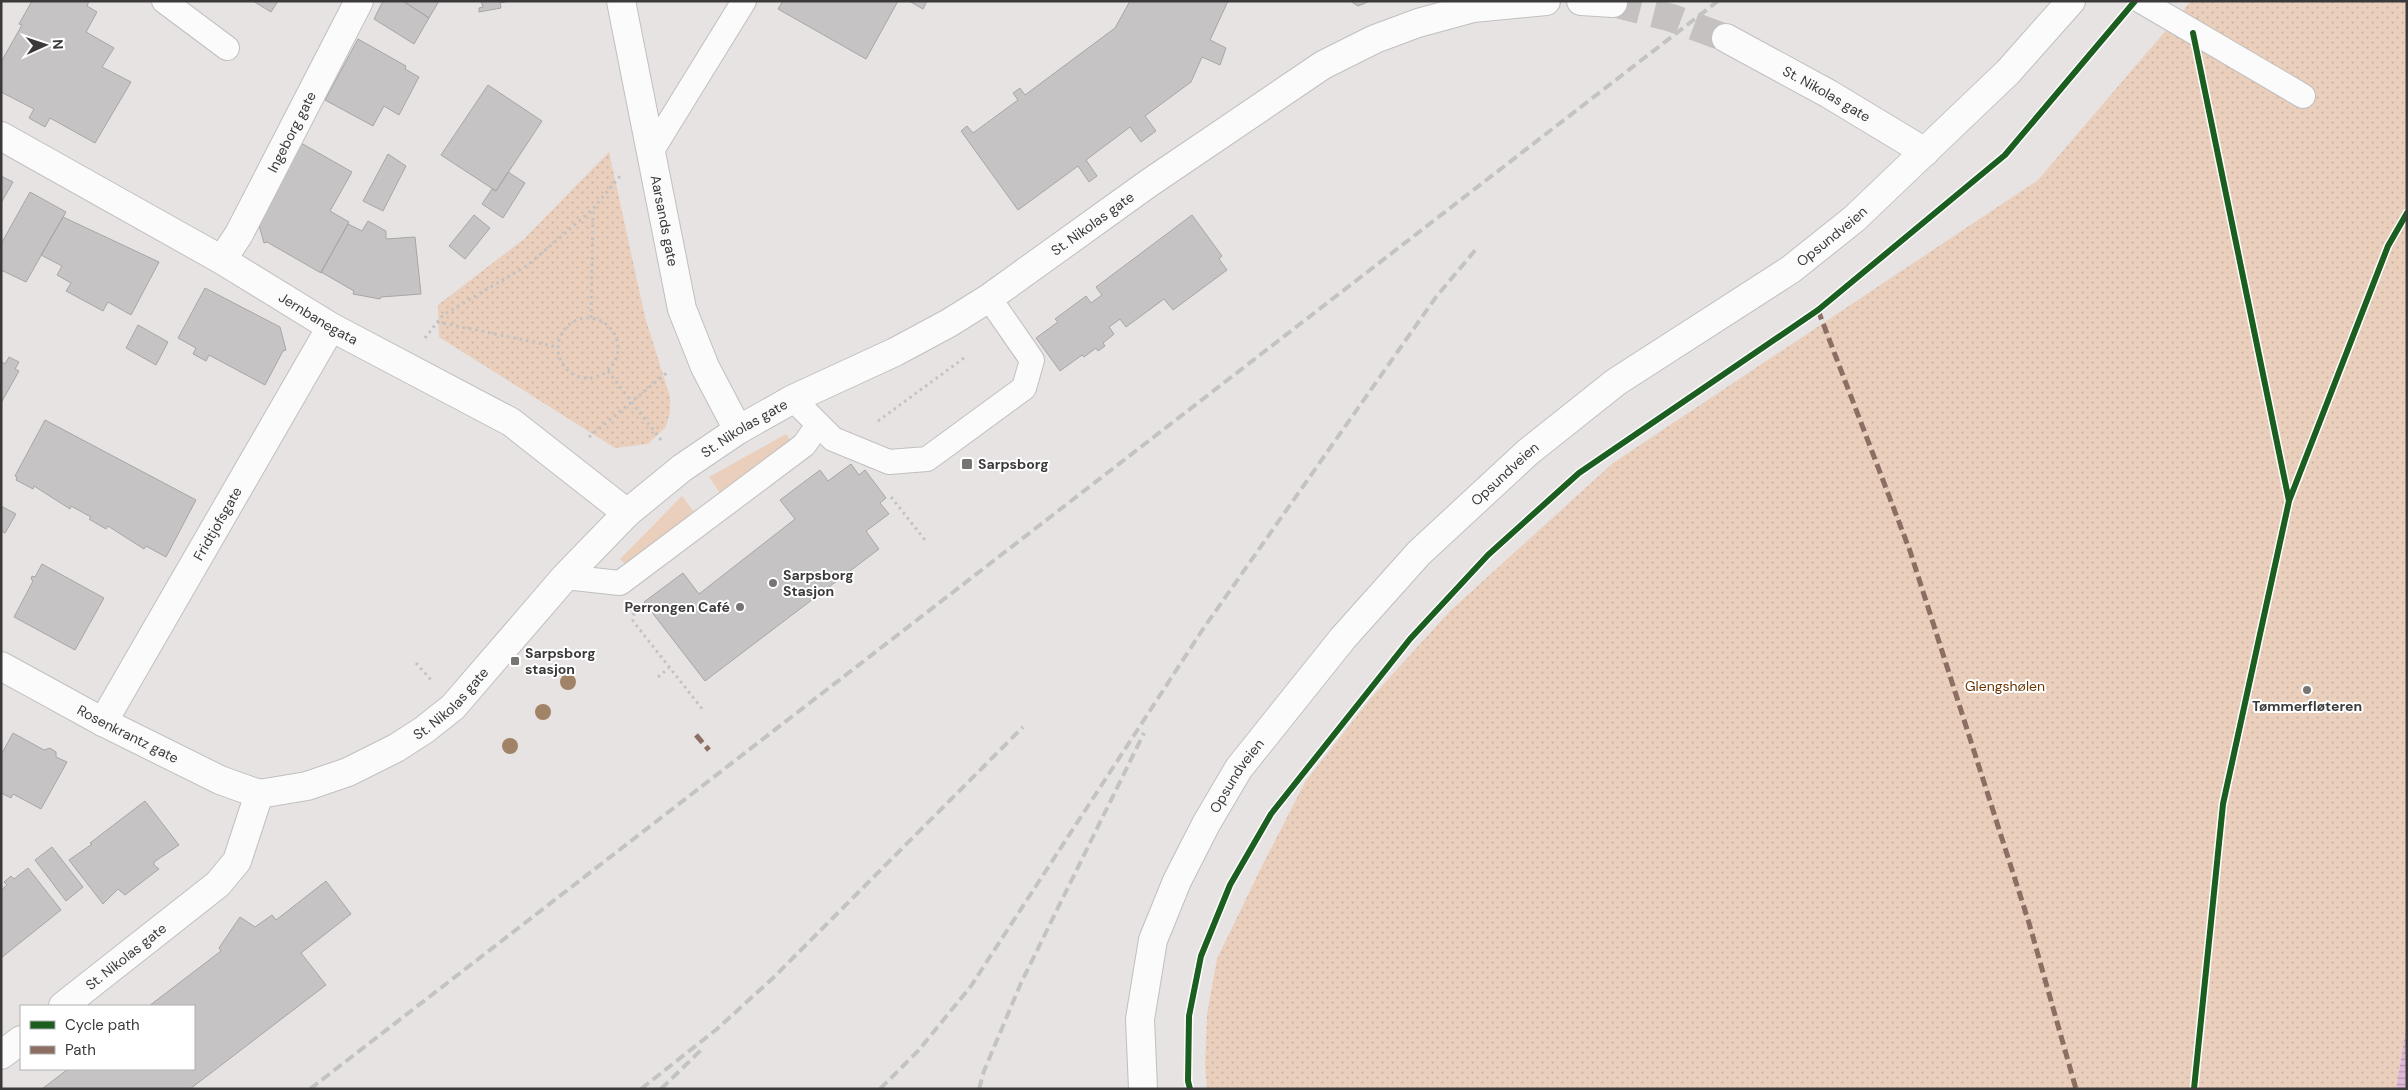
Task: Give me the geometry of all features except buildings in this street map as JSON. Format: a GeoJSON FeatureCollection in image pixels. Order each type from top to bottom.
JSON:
{"type":"FeatureCollection","features":[{"type":"Feature","properties":{"kind":"street","name":"Ingeborg gate"},"geometry":{"type":"LineString","coordinates":[[222,260],[239,234],[359,1]]}},
{"type":"Feature","properties":{"kind":"street","name":"Aarsands gate"},"geometry":{"type":"LineString","coordinates":[[621,1],[682,309],[705,367],[738,430]]}},
{"type":"Feature","properties":{"kind":"street","name":"St. Nikolas gate"},"geometry":{"type":"LineString","coordinates":[[64,1005],[218,884],[237,861],[259,794],[306,786],[348,772],[396,748],[424,730],[453,706],[565,577],[627,513],[682,468],[738,430],[793,399],[895,352],[949,323],[989,298],[1150,183],[1323,66],[1375,39],[1418,23],[1473,8],[1546,1]]}},
{"type":"Feature","properties":{"kind":"street"},"geometry":{"type":"LineString","coordinates":[[1581,1],[1613,3]]}},
{"type":"Feature","properties":{"kind":"street","name":"Opsundveien"},"geometry":{"type":"LineString","coordinates":[[1143,1089],[1140,1019],[1153,940],[1177,881],[1206,824],[1239,768],[1343,638],[1419,553],[1528,452],[1616,382],[1790,270],[1854,219],[2008,72],[2071,1]]}},
{"type":"Feature","properties":{"kind":"street","name":"St. Nikolas gate"},"geometry":{"type":"LineString","coordinates":[[1726,38],[1829,94],[1925,152]]}},
{"type":"Feature","properties":{"kind":"street","name":"Jernbanegata"},"geometry":{"type":"LineString","coordinates":[[1,136],[222,260],[331,327],[511,422],[627,513]]}},
{"type":"Feature","properties":{"kind":"street","name":"Fridtjofsgate"},"geometry":{"type":"LineString","coordinates":[[103,722],[331,327]]}},
{"type":"Feature","properties":{"kind":"street","name":"Rosenkrantz gate"},"geometry":{"type":"LineString","coordinates":[[1,666],[103,722],[220,780],[259,794]]}},
{"type":"Feature","properties":{"kind":"street"},"geometry":{"type":"LineString","coordinates":[[1,1055],[20,1041]]}},
{"type":"Feature","properties":{"kind":"lane"},"geometry":{"type":"LineString","coordinates":[[164,1],[226,48]]}},
{"type":"Feature","properties":{"kind":"lane"},"geometry":{"type":"LineString","coordinates":[[651,152],[744,1]]}},
{"type":"Feature","properties":{"kind":"lane"},"geometry":{"type":"LineString","coordinates":[[2141,1],[2303,96]]}},
{"type":"Feature","properties":{"kind":"lane"},"geometry":{"type":"LineString","coordinates":[[793,399],[833,439],[889,462],[927,459],[1024,388],[1032,360],[989,298]]}},
{"type":"Feature","properties":{"kind":"lane"},"geometry":{"type":"LineString","coordinates":[[565,577],[620,582],[804,445],[818,424]]}},
{"type":"Feature","properties":{"kind":"path"},"geometry":{"type":"LineString","coordinates":[[424,340],[443,314],[528,265],[593,209],[622,173]]}},
{"type":"Feature","properties":{"kind":"path"},"geometry":{"type":"LineString","coordinates":[[591,318],[593,209]]}},
{"type":"Feature","properties":{"kind":"path"},"geometry":{"type":"LineString","coordinates":[[591,318],[601,320],[609,326],[618,344],[618,354],[608,371],[600,376],[580,378],[563,366],[559,357],[558,347],[565,329],[572,322],[591,318]]}},
{"type":"Feature","properties":{"kind":"path"},"geometry":{"type":"LineString","coordinates":[[437,322],[558,347]]}},
{"type":"Feature","properties":{"kind":"path"},"geometry":{"type":"LineString","coordinates":[[846,444],[1008,325]]}},
{"type":"Feature","properties":{"kind":"path"},"geometry":{"type":"LineString","coordinates":[[587,439],[672,370]]}},
{"type":"Feature","properties":{"kind":"path"},"geometry":{"type":"LineString","coordinates":[[608,371],[665,445]]}},
{"type":"Feature","properties":{"kind":"path"},"geometry":{"type":"LineString","coordinates":[[890,495],[925,540]]}},
{"type":"Feature","properties":{"kind":"path"},"geometry":{"type":"LineString","coordinates":[[635,604],[632,621],[703,710]]}},
{"type":"Feature","properties":{"kind":"path"},"geometry":{"type":"LineString","coordinates":[[416,663],[436,686]]}},
{"type":"Feature","properties":{"kind":"path"},"geometry":{"type":"LineString","coordinates":[[658,677],[669,668]]}},
{"type":"Feature","properties":{"kind":"green space","name":"Glengshølen"},"geometry":{"type":"Polygon","coordinates":[[[2191,1],[2407,1],[2407,1023],[2396,1089],[1207,1089],[1205,1065],[1207,1014],[1217,959],[1305,782],[1370,699],[1450,611],[1613,463],[2038,180],[2191,1]]]}},
{"type":"Feature","properties":{"kind":"green space"},"geometry":{"type":"Polygon","coordinates":[[[609,152],[645,317],[670,397],[670,412],[666,427],[648,444],[615,448],[439,337],[438,305],[524,239],[609,152]]]}},
{"type":"Feature","properties":{"kind":"green space"},"geometry":{"type":"Polygon","coordinates":[[[786,434],[790,440],[720,493],[709,477],[786,434]]]}},
{"type":"Feature","properties":{"kind":"green space"},"geometry":{"type":"Polygon","coordinates":[[[682,496],[694,512],[625,564],[620,559],[682,496]]]}},
{"type":"Feature","properties":{"kind":"shaded area"},"geometry":{"type":"Polygon","coordinates":[[[2407,1023],[2407,1089],[2396,1089],[2407,1023]]]}},
{"type":"Feature","properties":{"kind":"tunnel"},"geometry":{"type":"LineString","coordinates":[[1613,3],[1672,18],[1726,38]]}},
{"type":"Feature","properties":{"kind":"railway"},"geometry":{"type":"LineString","coordinates":[[310,1089],[1718,1]]}},
{"type":"Feature","properties":{"kind":"railway"},"geometry":{"type":"LineString","coordinates":[[880,1089],[918,1051],[971,986],[1203,629],[1436,297],[1477,248]]}},
{"type":"Feature","properties":{"kind":"railway"},"geometry":{"type":"LineString","coordinates":[[641,1089],[717,1029],[773,978],[1023,727]]}},
{"type":"Feature","properties":{"kind":"railway"},"geometry":{"type":"LineString","coordinates":[[979,1089],[984,1071],[1021,983],[1144,733]]}},
{"type":"Feature","properties":{"kind":"railway"},"geometry":{"type":"LineString","coordinates":[[661,1089],[702,1049]]}},
{"type":"Feature","properties":{"kind":"marked path"},"geometry":{"type":"LineString","coordinates":[[1818,310],[1910,551],[2029,923],[2076,1089]]}},
{"type":"Feature","properties":{"kind":"marked path"},"geometry":{"type":"LineString","coordinates":[[696,735],[709,750]]}},
{"type":"Feature","properties":{"kind":"cycle path"},"geometry":{"type":"LineString","coordinates":[[1190,1089],[1188,1081],[1189,1016],[1201,956],[1230,885],[1271,814],[1410,639],[1488,555],[1579,473],[1818,310],[2005,155],[2135,1]]}},
{"type":"Feature","properties":{"kind":"cycle path"},"geometry":{"type":"LineString","coordinates":[[2193,33],[2289,501]]}},
{"type":"Feature","properties":{"kind":"cycle path"},"geometry":{"type":"LineString","coordinates":[[2194,1089],[2223,804],[2289,501],[2388,246],[2407,213]]}},
{"type":"Feature","properties":{"kind":"place","name":"Sarpsborg"},"geometry":{"type":"Point","coordinates":[967,464]}},
{"type":"Feature","properties":{"kind":"place","name":"Sarpsborg Stasjon"},"geometry":{"type":"Point","coordinates":[773,583]}},
{"type":"Feature","properties":{"kind":"place","name":"Perrongen Café"},"geometry":{"type":"Point","coordinates":[740,607]}},
{"type":"Feature","properties":{"kind":"place","name":"Sarpsborg stasjon"},"geometry":{"type":"Point","coordinates":[515,661]}},
{"type":"Feature","properties":{"kind":"place","name":"Tømmerfløteren"},"geometry":{"type":"Point","coordinates":[2307,690]}}]}
